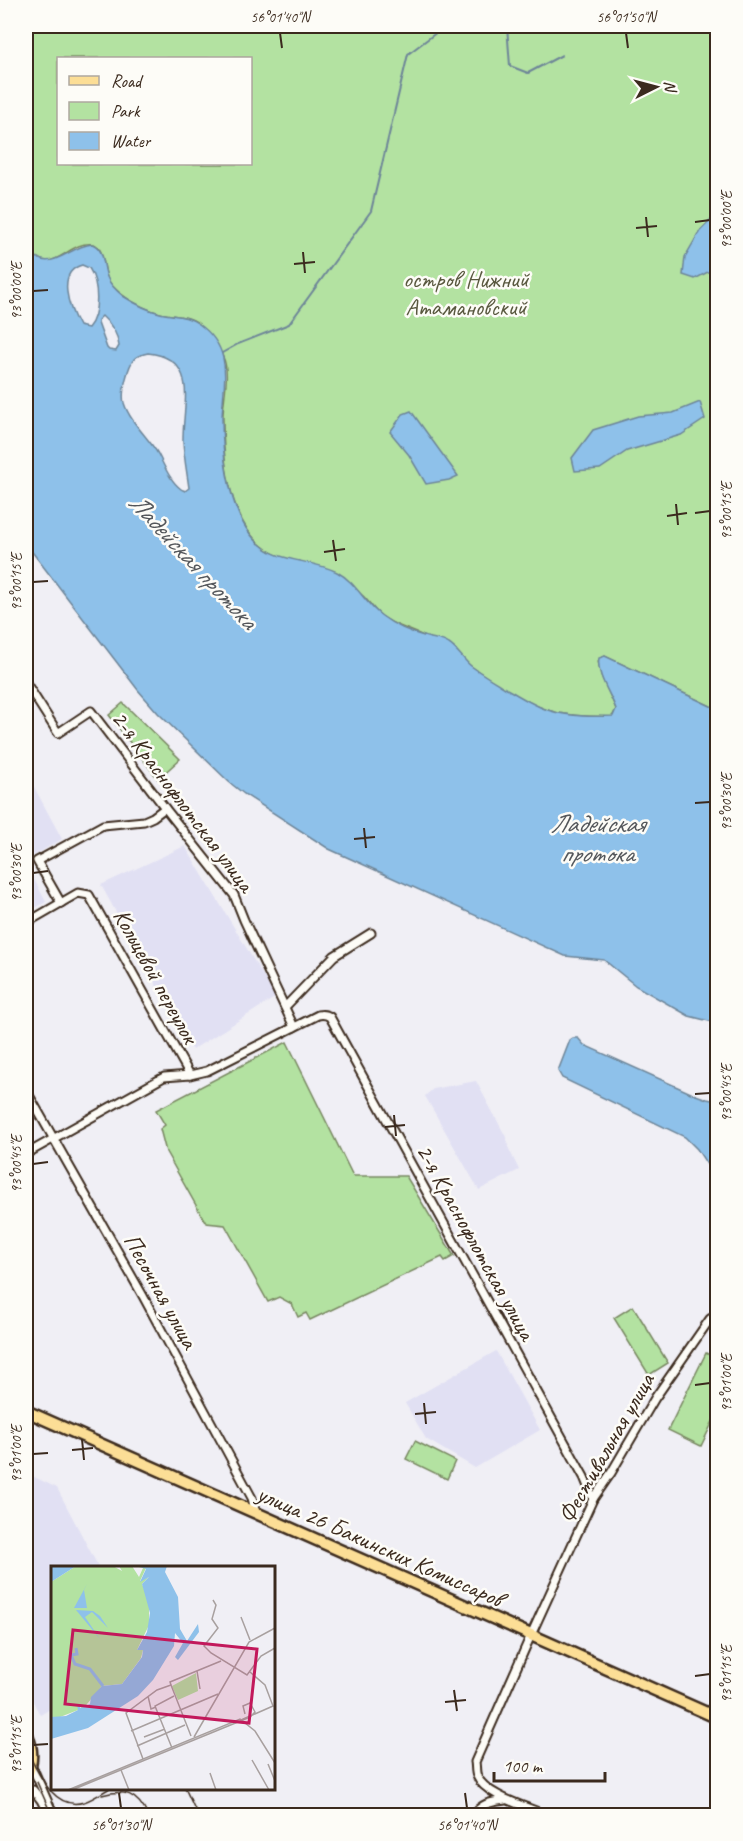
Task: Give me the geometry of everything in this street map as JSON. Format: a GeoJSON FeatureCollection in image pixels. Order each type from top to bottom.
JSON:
{"type":"FeatureCollection","features":[{"type":"Feature","properties":{"kind":"main road","name":"улица 26 Бакинских Комиссаров"},"geometry":{"type":"LineString","coordinates":[[26,1411],[717,1718]]}},
{"type":"Feature","properties":{"kind":"main road"},"geometry":{"type":"LineString","coordinates":[[26,1732],[32,1747],[26,1779]]}},
{"type":"Feature","properties":{"kind":"street","name":"2-я Краснофлотская улица"},"geometry":{"type":"LineString","coordinates":[[26,683],[58,733],[91,711],[234,895],[294,1027],[323,1014],[330,1017],[579,1468],[593,1499]]}},
{"type":"Feature","properties":{"kind":"street"},"geometry":{"type":"LineString","coordinates":[[26,923],[61,903],[37,861],[103,825],[144,821],[165,808]]}},
{"type":"Feature","properties":{"kind":"street","name":"Кольцевой переулок"},"geometry":{"type":"LineString","coordinates":[[61,903],[78,893],[89,895],[190,1075]]}},
{"type":"Feature","properties":{"kind":"street"},"geometry":{"type":"LineString","coordinates":[[285,1007],[334,956],[371,933]]}},
{"type":"Feature","properties":{"kind":"street"},"geometry":{"type":"LineString","coordinates":[[26,1154],[164,1077],[207,1071],[294,1027]]}},
{"type":"Feature","properties":{"kind":"street","name":"Песочная улица"},"geometry":{"type":"LineString","coordinates":[[26,1090],[143,1296],[252,1498],[256,1514]]}},
{"type":"Feature","properties":{"kind":"street","name":"Фестивальная улица"},"geometry":{"type":"LineString","coordinates":[[548,1815],[505,1800],[480,1781],[477,1776],[476,1762],[593,1499],[655,1398],[710,1319],[717,1314]]}},
{"type":"Feature","properties":{"kind":"street"},"geometry":{"type":"LineString","coordinates":[[28,1761],[54,1815]]}},
{"type":"Feature","properties":{"kind":"street"},"geometry":{"type":"LineString","coordinates":[[26,1790],[33,1790],[48,1815]]}},
{"type":"Feature","properties":{"kind":"street"},"geometry":{"type":"LineString","coordinates":[[473,1815],[478,1808],[489,1802],[505,1800]]}},
{"type":"Feature","properties":{"kind":"shaded area"},"geometry":{"type":"Polygon","coordinates":[[[26,772],[62,839],[26,860],[26,772]]]}},
{"type":"Feature","properties":{"kind":"shaded area"},"geometry":{"type":"Polygon","coordinates":[[[185,846],[276,997],[192,1050],[101,885],[185,846]]]}},
{"type":"Feature","properties":{"kind":"shaded area"},"geometry":{"type":"Polygon","coordinates":[[[26,864],[46,902],[26,913],[26,864]]]}},
{"type":"Feature","properties":{"kind":"shaded area"},"geometry":{"type":"Polygon","coordinates":[[[476,1081],[507,1139],[508,1147],[519,1170],[479,1190],[425,1096],[433,1089],[476,1081]]]}},
{"type":"Feature","properties":{"kind":"shaded area"},"geometry":{"type":"Polygon","coordinates":[[[496,1351],[540,1430],[475,1468],[426,1439],[405,1403],[496,1351]]]}},
{"type":"Feature","properties":{"kind":"shaded area"},"geometry":{"type":"Polygon","coordinates":[[[26,1473],[57,1488],[98,1566],[51,1566],[51,1709],[40,1715],[26,1688],[26,1473]]]}},
{"type":"Feature","properties":{"kind":"green space","name":"остров Нижний Атамановский"},"geometry":{"type":"Polygon","coordinates":[[[26,26],[717,26],[717,709],[605,656],[598,661],[601,675],[616,709],[612,717],[553,712],[515,695],[429,639],[386,619],[358,592],[325,569],[285,558],[267,549],[246,528],[230,488],[223,431],[225,364],[222,354],[208,335],[199,324],[191,319],[150,310],[120,293],[108,280],[100,249],[93,244],[83,244],[51,261],[43,261],[26,246],[26,26]]]}},
{"type":"Feature","properties":{"kind":"green space"},"geometry":{"type":"Polygon","coordinates":[[[123,703],[180,759],[158,779],[109,715],[123,703]]]}},
{"type":"Feature","properties":{"kind":"green space"},"geometry":{"type":"Polygon","coordinates":[[[287,1042],[353,1176],[406,1176],[454,1256],[445,1261],[442,1257],[310,1320],[306,1313],[298,1317],[292,1304],[279,1297],[268,1302],[225,1225],[206,1223],[166,1152],[160,1129],[165,1125],[156,1110],[287,1042]]]}},
{"type":"Feature","properties":{"kind":"green space"},"geometry":{"type":"Polygon","coordinates":[[[633,1306],[668,1363],[649,1375],[614,1318],[633,1306]]]}},
{"type":"Feature","properties":{"kind":"green space"},"geometry":{"type":"Polygon","coordinates":[[[706,1353],[717,1359],[717,1413],[701,1446],[668,1430],[706,1353]]]}},
{"type":"Feature","properties":{"kind":"green space"},"geometry":{"type":"Polygon","coordinates":[[[415,1441],[455,1461],[447,1479],[406,1459],[415,1441]]]}},
{"type":"Feature","properties":{"kind":"water"},"geometry":{"type":"Polygon","coordinates":[[[717,214],[717,267],[695,279],[683,275],[685,257],[700,231],[717,214]]]}},
{"type":"Feature","properties":{"kind":"water","name":"Ладейская протока"},"geometry":{"type":"Polygon","coordinates":[[[92,244],[100,250],[109,282],[123,296],[150,310],[194,321],[218,344],[225,379],[222,432],[230,490],[246,528],[266,549],[277,555],[337,572],[350,581],[370,605],[387,620],[410,631],[446,642],[479,672],[535,705],[553,712],[570,715],[613,716],[616,709],[601,677],[599,664],[599,658],[605,656],[717,709],[717,1023],[689,1016],[636,986],[604,960],[565,956],[329,849],[229,782],[158,713],[138,690],[26,544],[26,246],[34,256],[49,261],[82,246],[92,244]],[[82,265],[69,275],[67,292],[79,326],[88,328],[95,315],[97,298],[92,274],[89,268],[82,265]],[[102,316],[98,320],[107,348],[116,351],[119,346],[114,330],[102,316]],[[148,353],[135,358],[128,373],[124,386],[124,403],[130,417],[158,454],[170,477],[177,486],[185,491],[189,488],[183,442],[185,386],[182,374],[176,364],[165,357],[148,353]]]}},
{"type":"Feature","properties":{"kind":"water"},"geometry":{"type":"Polygon","coordinates":[[[700,402],[705,419],[681,435],[627,451],[600,469],[575,471],[572,458],[593,430],[638,416],[673,413],[700,402]]]}},
{"type":"Feature","properties":{"kind":"water"},"geometry":{"type":"Polygon","coordinates":[[[411,411],[458,476],[426,484],[409,455],[390,432],[403,414],[411,411]]]}},
{"type":"Feature","properties":{"kind":"water"},"geometry":{"type":"Polygon","coordinates":[[[578,1038],[584,1045],[693,1094],[717,1101],[717,1180],[697,1149],[685,1137],[562,1078],[558,1071],[570,1040],[578,1038]]]}},
{"type":"Feature","properties":{"kind":"waterway"},"geometry":{"type":"LineString","coordinates":[[222,353],[238,344],[289,324],[371,211],[408,54],[445,26]]}},
{"type":"Feature","properties":{"kind":"waterway"},"geometry":{"type":"LineString","coordinates":[[507,26],[510,66],[528,73],[562,55]]}},
{"type":"Feature","properties":{"kind":"tram line"},"geometry":{"type":"LineString","coordinates":[[26,1749],[41,1778],[63,1801],[84,1802],[107,1790]]}},
{"type":"Feature","properties":{"kind":"tram line"},"geometry":{"type":"LineString","coordinates":[[37,1782],[52,1816]]}},
{"type":"Feature","properties":{"kind":"tram line"},"geometry":{"type":"LineString","coordinates":[[186,1790],[198,1816]]}},
{"type":"Feature","properties":{"kind":"tram line"},"geometry":{"type":"LineString","coordinates":[[102,1795],[117,1793],[130,1795],[139,1802],[148,1816]]}}]}
